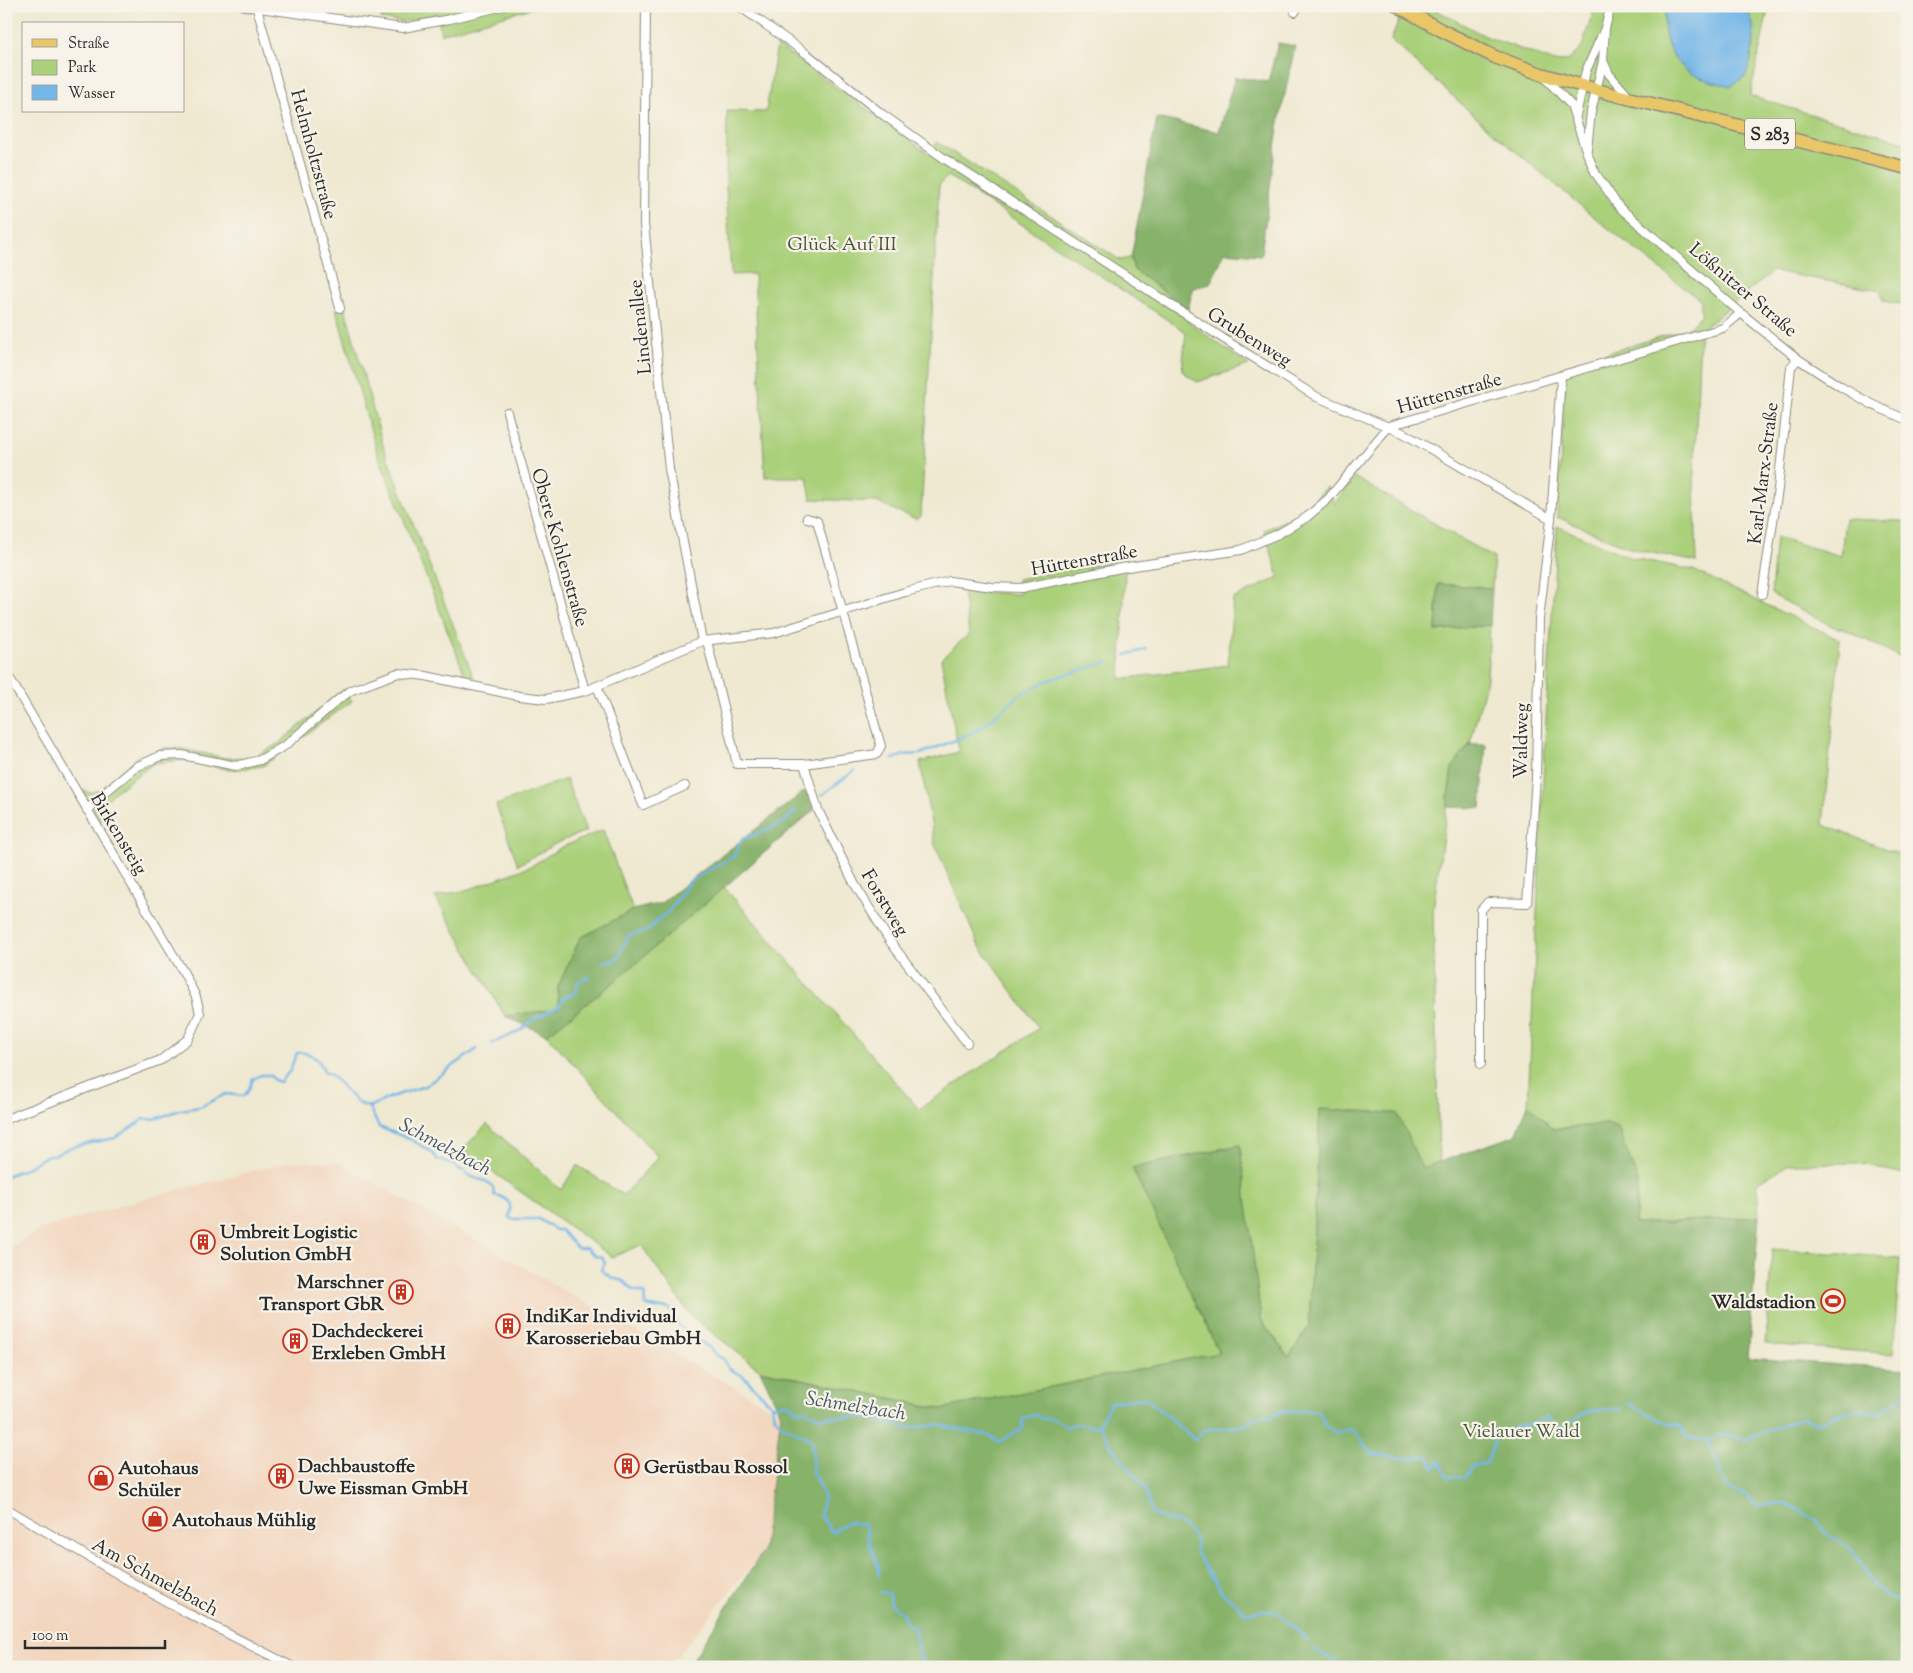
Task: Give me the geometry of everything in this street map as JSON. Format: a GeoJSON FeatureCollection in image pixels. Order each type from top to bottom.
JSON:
{"type":"FeatureCollection","features":[{"type":"Feature","properties":{"kind":"main road","name":"S 283"},"geometry":{"type":"LineString","coordinates":[[1398,6],[1495,57],[1541,74],[1595,90],[1907,168]]}},
{"type":"Feature","properties":{"kind":"street"},"geometry":{"type":"LineString","coordinates":[[244,6],[403,28],[503,6]]}},
{"type":"Feature","properties":{"kind":"street","name":"Lindenallee"},"geometry":{"type":"LineString","coordinates":[[646,6],[644,224],[669,469],[705,641]]}},
{"type":"Feature","properties":{"kind":"street","name":"Grubenweg"},"geometry":{"type":"LineString","coordinates":[[739,6],[807,54],[882,114],[945,159],[1240,350],[1317,396],[1389,426],[1551,519]]}},
{"type":"Feature","properties":{"kind":"street"},"geometry":{"type":"LineString","coordinates":[[1587,153],[1595,90],[1603,61],[1605,28],[1611,6]]}},
{"type":"Feature","properties":{"kind":"street","name":"Helmholtzstraße"},"geometry":{"type":"LineString","coordinates":[[257,8],[340,308]]}},
{"type":"Feature","properties":{"kind":"street","name":"Lößnitzer Straße"},"geometry":{"type":"LineString","coordinates":[[1576,115],[1581,86],[1591,57],[1605,28]]}},
{"type":"Feature","properties":{"kind":"street"},"geometry":{"type":"LineString","coordinates":[[1603,61],[1610,74],[1631,99]]}},
{"type":"Feature","properties":{"kind":"street","name":"Lößnitzer Straße"},"geometry":{"type":"LineString","coordinates":[[1541,74],[1566,98],[1576,115],[1587,153],[1596,174],[1619,207],[1741,313],[1798,359],[1840,387],[1907,420]]}},
{"type":"Feature","properties":{"kind":"street","name":"Hüttenstraße"},"geometry":{"type":"LineString","coordinates":[[843,611],[950,581],[992,587],[1021,588],[1120,568],[1241,550],[1278,534],[1307,517],[1328,499],[1389,426],[1723,328],[1741,313]]}},
{"type":"Feature","properties":{"kind":"street","name":"Karl-Marx-Straße"},"geometry":{"type":"LineString","coordinates":[[1762,594],[1778,488],[1791,367],[1798,359]]}},
{"type":"Feature","properties":{"kind":"street","name":"Waldweg"},"geometry":{"type":"LineString","coordinates":[[1481,1064],[1480,910],[1488,902],[1527,903],[1536,778],[1539,619],[1551,519],[1561,377]]}},
{"type":"Feature","properties":{"kind":"street","name":"Obere Kohlenstraße"},"geometry":{"type":"LineString","coordinates":[[507,412],[585,691]]}},
{"type":"Feature","properties":{"kind":"street"},"geometry":{"type":"LineString","coordinates":[[705,641],[737,764],[804,764],[877,754],[881,746],[817,522],[806,518]]}},
{"type":"Feature","properties":{"kind":"street"},"geometry":{"type":"LineString","coordinates":[[88,810],[102,795],[136,767],[160,756],[182,755],[236,766],[260,760],[286,745],[352,690],[398,672],[426,676],[519,696],[546,699],[585,691],[705,641],[774,634],[843,611]]}},
{"type":"Feature","properties":{"kind":"street","name":"Birkensteig"},"geometry":{"type":"LineString","coordinates":[[6,672],[184,973],[196,998],[200,1013],[188,1039],[161,1060],[6,1119]]}},
{"type":"Feature","properties":{"kind":"street"},"geometry":{"type":"LineString","coordinates":[[597,686],[643,805],[685,786]]}},
{"type":"Feature","properties":{"kind":"street","name":"Forstweg"},"geometry":{"type":"LineString","coordinates":[[804,764],[818,810],[854,883],[888,940],[967,1043]]}},
{"type":"Feature","properties":{"kind":"street","name":"Am Schmelzbach"},"geometry":{"type":"LineString","coordinates":[[6,1508],[179,1609],[293,1667]]}},
{"type":"Feature","properties":{"kind":"shaded area"},"geometry":{"type":"Polygon","coordinates":[[[292,1161],[340,1163],[781,1414],[763,1551],[668,1667],[6,1667],[6,1252],[39,1229],[158,1195],[292,1161]]]}},
{"type":"Feature","properties":{"kind":"green space"},"geometry":{"type":"Polygon","coordinates":[[[380,6],[539,6],[441,34],[437,14],[403,22],[381,19],[380,6]]]}},
{"type":"Feature","properties":{"kind":"green space"},"geometry":{"type":"Polygon","coordinates":[[[1405,6],[1429,6],[1485,36],[1555,62],[1569,60],[1582,47],[1595,6],[1769,6],[1750,96],[1907,143],[1907,305],[1883,301],[1881,291],[1773,271],[1700,331],[1694,481],[1697,562],[1632,549],[1557,517],[1565,386],[1561,367],[1689,328],[1701,315],[1701,301],[1599,221],[1490,130],[1391,40],[1405,6]]]}},
{"type":"Feature","properties":{"kind":"green space"},"geometry":{"type":"Polygon","coordinates":[[[1278,43],[1295,46],[1278,127],[1261,255],[1225,252],[1210,284],[1193,288],[1188,309],[1134,270],[1131,258],[1157,118],[1219,132],[1235,77],[1268,82],[1278,43]]]}},
{"type":"Feature","properties":{"kind":"green space","name":"Glück Auf III"},"geometry":{"type":"Polygon","coordinates":[[[777,45],[931,155],[937,142],[1120,260],[1131,258],[1134,270],[1188,309],[1188,322],[1249,365],[1197,382],[1182,371],[1186,332],[948,176],[939,185],[921,516],[916,519],[876,502],[811,499],[807,477],[765,477],[754,274],[731,275],[726,186],[727,111],[766,112],[777,45]]]}},
{"type":"Feature","properties":{"kind":"green space"},"geometry":{"type":"Polygon","coordinates":[[[345,308],[384,449],[474,678],[460,677],[463,670],[377,452],[336,310],[345,308]]]}},
{"type":"Feature","properties":{"kind":"green space"},"geometry":{"type":"Polygon","coordinates":[[[1354,477],[1494,558],[1492,588],[1438,584],[1436,631],[1490,625],[1487,679],[1470,744],[1452,768],[1433,910],[1439,1162],[1422,1169],[1320,1109],[1309,1326],[1289,1357],[1261,1320],[1239,1145],[1133,1168],[1219,1353],[941,1409],[760,1370],[691,1316],[641,1245],[612,1257],[462,1150],[487,1124],[561,1190],[577,1165],[623,1195],[658,1157],[547,1035],[614,982],[723,886],[919,1109],[1039,1028],[978,944],[935,845],[920,762],[959,752],[941,659],[969,634],[963,591],[1020,594],[1017,579],[1122,560],[1125,575],[1120,679],[1228,665],[1233,599],[1279,577],[1264,530],[1299,514],[1327,487],[1335,503],[1354,477]]]}},
{"type":"Feature","properties":{"kind":"green space"},"geometry":{"type":"Polygon","coordinates":[[[1845,519],[1907,521],[1907,660],[1841,628],[1836,628],[1771,594],[1776,537],[1841,556],[1845,519]]]}},
{"type":"Feature","properties":{"kind":"green space"},"geometry":{"type":"Polygon","coordinates":[[[1557,526],[1629,557],[1693,570],[1840,640],[1823,825],[1907,857],[1907,1175],[1858,1163],[1789,1164],[1757,1183],[1759,1217],[1635,1224],[1638,1182],[1607,1124],[1553,1129],[1528,1105],[1557,526]]]}},
{"type":"Feature","properties":{"kind":"green space"},"geometry":{"type":"Polygon","coordinates":[[[1438,584],[1492,588],[1490,625],[1436,631],[1438,584]]]}},
{"type":"Feature","properties":{"kind":"green space"},"geometry":{"type":"Polygon","coordinates":[[[344,689],[352,701],[263,766],[231,770],[181,760],[154,763],[116,791],[103,804],[100,822],[82,790],[91,793],[100,790],[137,757],[165,748],[183,749],[225,758],[254,757],[278,744],[344,689]]]}},
{"type":"Feature","properties":{"kind":"green space"},"geometry":{"type":"Polygon","coordinates":[[[1470,744],[1486,744],[1481,808],[1447,807],[1452,768],[1470,744]]]}},
{"type":"Feature","properties":{"kind":"green space"},"geometry":{"type":"Polygon","coordinates":[[[566,779],[586,831],[557,843],[518,865],[496,805],[566,779]]]}},
{"type":"Feature","properties":{"kind":"green space"},"geometry":{"type":"Polygon","coordinates":[[[806,790],[814,810],[614,982],[547,1035],[505,1016],[558,1009],[558,987],[580,938],[633,910],[661,903],[806,790]]]}},
{"type":"Feature","properties":{"kind":"green space"},"geometry":{"type":"Polygon","coordinates":[[[603,830],[633,910],[580,938],[558,987],[559,1009],[505,1016],[435,897],[470,889],[531,866],[562,847],[603,830]]]}},
{"type":"Feature","properties":{"kind":"green space","name":"Vielauer Wald"},"geometry":{"type":"Polygon","coordinates":[[[1528,1104],[1553,1129],[1607,1124],[1619,1129],[1638,1182],[1635,1224],[1759,1217],[1748,1358],[1907,1370],[1907,1667],[688,1667],[763,1551],[781,1414],[760,1370],[941,1409],[1219,1353],[1132,1168],[1240,1145],[1261,1320],[1289,1357],[1309,1326],[1320,1109],[1397,1113],[1422,1168],[1516,1135],[1528,1104]]]}},
{"type":"Feature","properties":{"kind":"green space","name":"Waldstadion"},"geometry":{"type":"Polygon","coordinates":[[[1772,1249],[1900,1258],[1893,1354],[1765,1344],[1772,1249]]]}},
{"type":"Feature","properties":{"kind":"water"},"geometry":{"type":"Polygon","coordinates":[[[1666,6],[1746,6],[1753,24],[1754,41],[1745,77],[1731,86],[1698,77],[1681,66],[1667,43],[1664,25],[1666,6]]]}},
{"type":"Feature","properties":{"kind":"waterway"},"geometry":{"type":"LineString","coordinates":[[1126,655],[1147,649]]}},
{"type":"Feature","properties":{"kind":"waterway"},"geometry":{"type":"LineString","coordinates":[[893,759],[904,755],[920,754],[963,737],[976,731],[1021,694],[1046,681],[1107,662]]}},
{"type":"Feature","properties":{"kind":"waterway"},"geometry":{"type":"LineString","coordinates":[[822,795],[855,770]]}},
{"type":"Feature","properties":{"kind":"waterway"},"geometry":{"type":"LineString","coordinates":[[603,962],[615,960],[618,957],[629,935],[647,931],[652,927],[656,921],[668,912],[690,881],[734,856],[742,839],[784,822],[796,811]]}},
{"type":"Feature","properties":{"kind":"waterway"},"geometry":{"type":"LineString","coordinates":[[492,1043],[515,1033],[534,1018],[558,1007],[564,998],[575,994],[578,982],[589,976]]}},
{"type":"Feature","properties":{"kind":"waterway"},"geometry":{"type":"LineString","coordinates":[[369,1107],[391,1097],[425,1086],[477,1049]]}},
{"type":"Feature","properties":{"kind":"waterway","name":"Schmelzbach"},"geometry":{"type":"LineString","coordinates":[[6,1176],[27,1168],[48,1155],[55,1155],[71,1147],[115,1138],[144,1119],[155,1119],[180,1110],[200,1107],[226,1094],[244,1096],[253,1079],[261,1075],[270,1075],[274,1080],[280,1082],[289,1072],[297,1053],[307,1053],[314,1057],[325,1073],[330,1074],[358,1103],[369,1107],[379,1127],[410,1139],[432,1152],[438,1160],[451,1163],[472,1177],[490,1184],[494,1195],[502,1197],[510,1204],[509,1216],[511,1219],[539,1219],[556,1230],[561,1230],[577,1248],[586,1248],[595,1256],[602,1257],[605,1263],[601,1270],[612,1278],[623,1281],[633,1290],[644,1293],[645,1305],[655,1308],[669,1308],[679,1326],[724,1360],[729,1369],[743,1376],[773,1406],[788,1403],[797,1411],[807,1411],[819,1417],[864,1417],[908,1428],[938,1425],[988,1435],[999,1442],[1023,1428],[1022,1420],[1035,1414],[1041,1419],[1051,1418],[1068,1427],[1077,1423],[1097,1427],[1111,1402],[1146,1398],[1195,1440],[1204,1430],[1244,1426],[1256,1417],[1270,1416],[1283,1411],[1319,1411],[1326,1426],[1336,1433],[1353,1429],[1371,1453],[1410,1459],[1429,1456],[1434,1468],[1439,1461],[1448,1477],[1464,1478],[1472,1467],[1487,1463],[1495,1439],[1517,1426],[1532,1424],[1546,1417],[1560,1428],[1588,1411],[1621,1409]]}},
{"type":"Feature","properties":{"kind":"waterway","name":"Schmelzbach"},"geometry":{"type":"LineString","coordinates":[[1628,1403],[1670,1425],[1679,1425],[1687,1437],[1708,1441],[1721,1434],[1747,1440],[1760,1433],[1802,1418],[1819,1423],[1835,1415],[1857,1409],[1878,1414],[1907,1393]]}},
{"type":"Feature","properties":{"kind":"waterway"},"geometry":{"type":"LineString","coordinates":[[773,1406],[773,1413],[780,1423],[811,1440],[813,1454],[812,1471],[824,1497],[820,1515],[832,1532],[848,1522],[865,1525],[870,1546],[878,1565],[879,1576]]}},
{"type":"Feature","properties":{"kind":"waterway"},"geometry":{"type":"LineString","coordinates":[[1099,1424],[1111,1446],[1145,1488],[1153,1515],[1179,1523],[1190,1532],[1196,1541],[1196,1553],[1224,1595],[1247,1613],[1263,1610],[1279,1613],[1308,1641]]}},
{"type":"Feature","properties":{"kind":"waterway"},"geometry":{"type":"LineString","coordinates":[[1708,1441],[1726,1487],[1746,1496],[1757,1506],[1772,1504],[1789,1505],[1816,1519],[1824,1532],[1840,1541],[1859,1559],[1870,1580],[1880,1592],[1896,1602],[1907,1614]]}},
{"type":"Feature","properties":{"kind":"waterway"},"geometry":{"type":"LineString","coordinates":[[881,1592],[889,1594],[892,1606],[903,1613],[906,1624],[914,1626],[920,1657],[927,1667]]}},
{"type":"Feature","properties":{"kind":"waterway"},"geometry":{"type":"LineString","coordinates":[[1314,1650],[1347,1667]]}},
{"type":"Feature","properties":{"kind":"place","name":"Umbreit Logistic Solution GmbH"},"geometry":{"type":"Point","coordinates":[203,1242]}},
{"type":"Feature","properties":{"kind":"place","name":"Marschner Transport GbR"},"geometry":{"type":"Point","coordinates":[401,1292]}},
{"type":"Feature","properties":{"kind":"place","name":"Waldstadion"},"geometry":{"type":"Point","coordinates":[1833,1301]}},
{"type":"Feature","properties":{"kind":"place","name":"IndiKar Individual Karosseriebau GmbH"},"geometry":{"type":"Point","coordinates":[508,1326]}},
{"type":"Feature","properties":{"kind":"place","name":"Dachdeckerei Erxleben GmbH"},"geometry":{"type":"Point","coordinates":[295,1341]}},
{"type":"Feature","properties":{"kind":"place","name":"Gerüstbau Rossol"},"geometry":{"type":"Point","coordinates":[627,1466]}},
{"type":"Feature","properties":{"kind":"place","name":"Dachbaustoffe Uwe Eissman GmbH"},"geometry":{"type":"Point","coordinates":[281,1476]}},
{"type":"Feature","properties":{"kind":"place","name":"Autohaus Schüler"},"geometry":{"type":"Point","coordinates":[101,1478]}},
{"type":"Feature","properties":{"kind":"place","name":"Autohaus Mühlig"},"geometry":{"type":"Point","coordinates":[155,1519]}}]}
